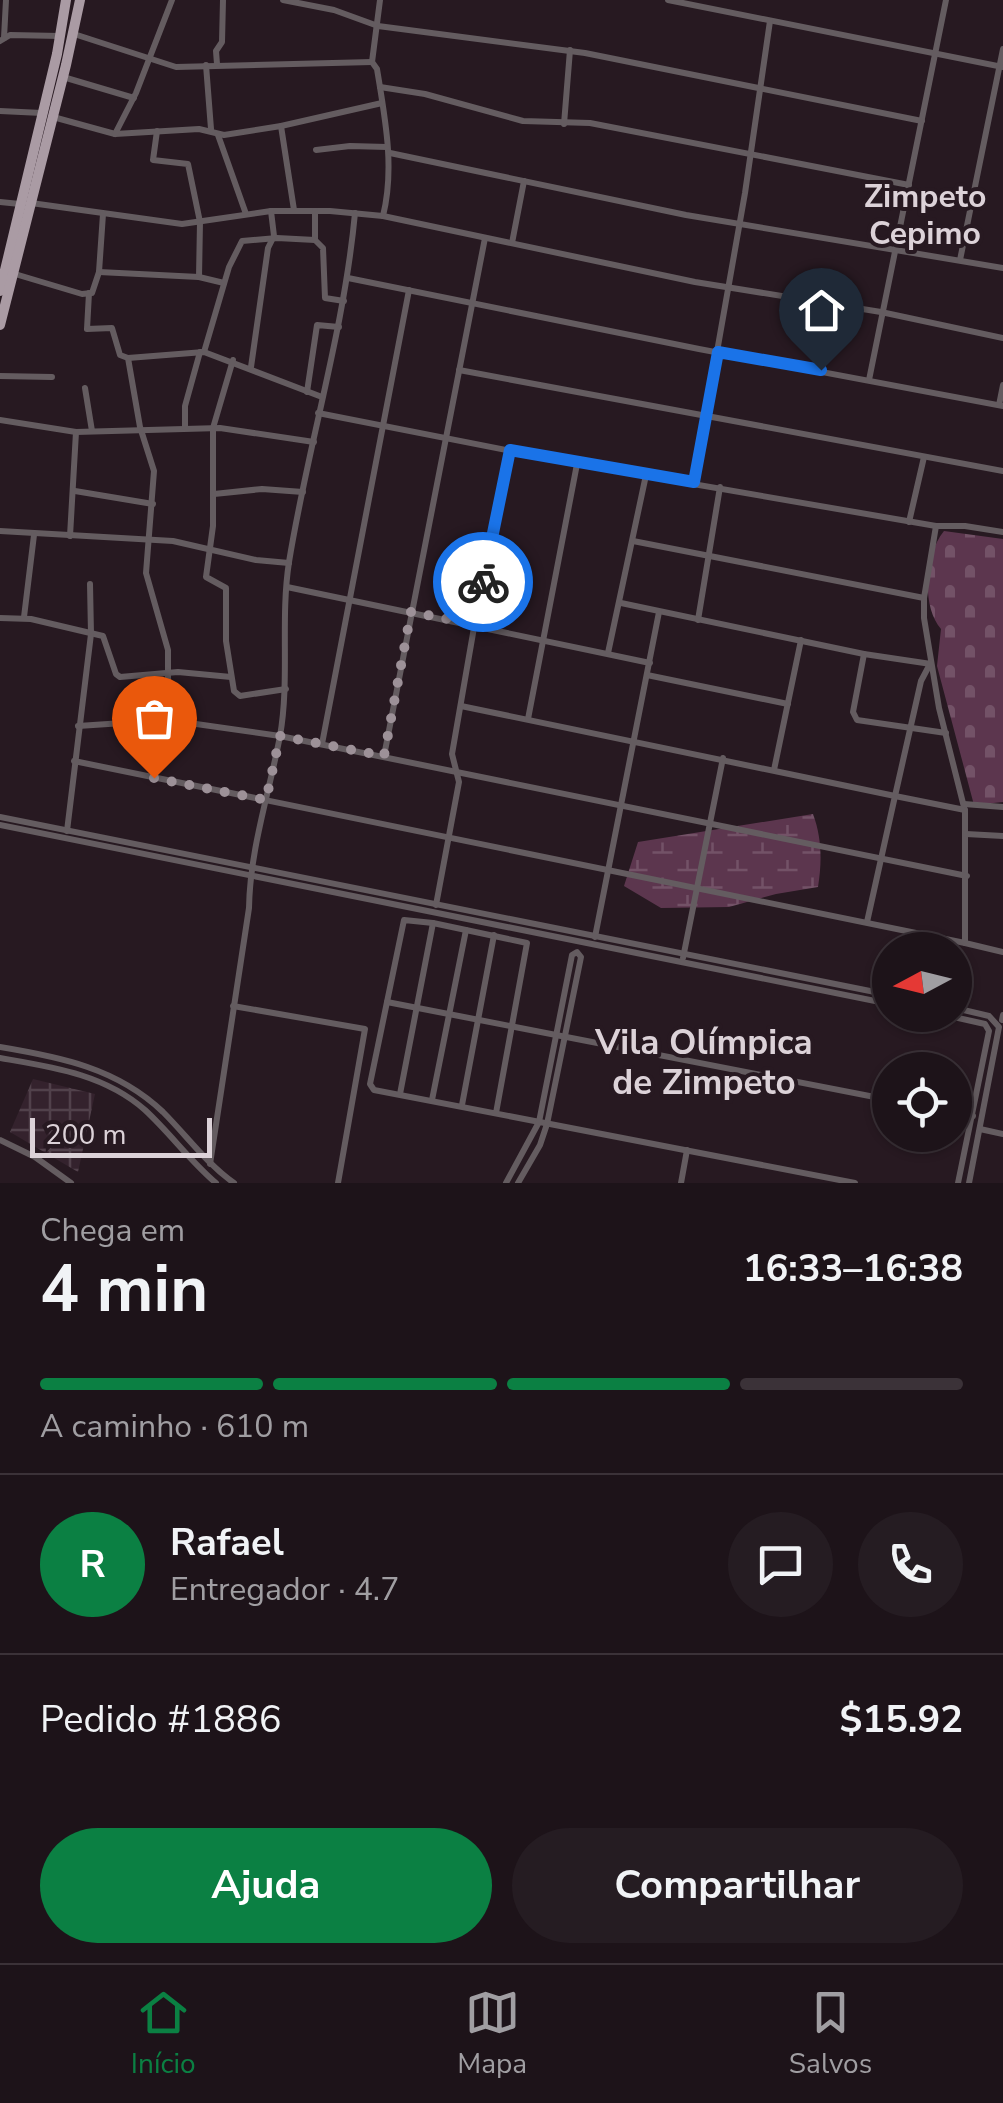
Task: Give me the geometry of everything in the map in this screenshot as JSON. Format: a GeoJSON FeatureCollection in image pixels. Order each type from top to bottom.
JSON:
{"type":"FeatureCollection","features":[{"type":"Feature","properties":{"kind":"main road"},"geometry":{"type":"LineString","coordinates":[[0,291],[48,115],[66,0]]}},
{"type":"Feature","properties":{"kind":"main road"},"geometry":{"type":"LineString","coordinates":[[48,115],[63,77],[80,0]]}},
{"type":"Feature","properties":{"kind":"main road"},"geometry":{"type":"LineString","coordinates":[[0,325],[6,271]]}},
{"type":"Feature","properties":{"kind":"street"},"geometry":{"type":"LineString","coordinates":[[6,0],[2,40],[14,35],[60,36]]}},
{"type":"Feature","properties":{"kind":"street"},"geometry":{"type":"LineString","coordinates":[[115,134],[134,98],[172,0]]}},
{"type":"Feature","properties":{"kind":"street"},"geometry":{"type":"LineString","coordinates":[[217,64],[223,0]]}},
{"type":"Feature","properties":{"kind":"street"},"geometry":{"type":"LineString","coordinates":[[283,0],[309,3],[378,26],[570,50],[922,122]]}},
{"type":"Feature","properties":{"kind":"street"},"geometry":{"type":"LineString","coordinates":[[380,0],[372,62],[377,69],[388,150],[389,193],[383,216]]}},
{"type":"Feature","properties":{"kind":"street"},"geometry":{"type":"LineString","coordinates":[[668,0],[1001,66]]}},
{"type":"Feature","properties":{"kind":"street"},"geometry":{"type":"LineString","coordinates":[[869,380],[946,0]]}},
{"type":"Feature","properties":{"kind":"street"},"geometry":{"type":"LineString","coordinates":[[694,482],[708,417],[770,20]]}},
{"type":"Feature","properties":{"kind":"street"},"geometry":{"type":"LineString","coordinates":[[73,34],[176,67],[372,62]]}},
{"type":"Feature","properties":{"kind":"street"},"geometry":{"type":"LineString","coordinates":[[960,260],[1003,49]]}},
{"type":"Feature","properties":{"kind":"street"},"geometry":{"type":"LineString","coordinates":[[564,124],[570,50]]}},
{"type":"Feature","properties":{"kind":"street"},"geometry":{"type":"LineString","coordinates":[[206,64],[214,132],[246,214]]}},
{"type":"Feature","properties":{"kind":"street"},"geometry":{"type":"LineString","coordinates":[[63,77],[134,98]]}},
{"type":"Feature","properties":{"kind":"street"},"geometry":{"type":"LineString","coordinates":[[380,87],[425,94],[523,120],[590,123],[909,186]]}},
{"type":"Feature","properties":{"kind":"street"},"geometry":{"type":"LineString","coordinates":[[0,111],[48,115],[115,134],[214,132],[281,126],[382,103]]}},
{"type":"Feature","properties":{"kind":"street"},"geometry":{"type":"LineString","coordinates":[[281,126],[294,210]]}},
{"type":"Feature","properties":{"kind":"street"},"geometry":{"type":"LineString","coordinates":[[157,132],[153,160],[188,164],[200,222],[199,276]]}},
{"type":"Feature","properties":{"kind":"street"},"geometry":{"type":"LineString","coordinates":[[316,150],[350,146],[388,150],[686,215],[1003,268]]}},
{"type":"Feature","properties":{"kind":"street"},"geometry":{"type":"LineString","coordinates":[[512,243],[524,182]]}},
{"type":"Feature","properties":{"kind":"street"},"geometry":{"type":"LineString","coordinates":[[0,202],[162,222],[200,222],[271,210],[356,212],[695,282],[881,312],[1003,338]]}},
{"type":"Feature","properties":{"kind":"street"},"geometry":{"type":"LineString","coordinates":[[251,368],[268,248],[273,240],[271,210]]}},
{"type":"Feature","properties":{"kind":"street"},"geometry":{"type":"LineString","coordinates":[[315,210],[315,240],[323,248],[325,298],[344,301]]}},
{"type":"Feature","properties":{"kind":"street"},"geometry":{"type":"LineString","coordinates":[[210,1164],[249,908],[251,872],[280,736],[286,689],[289,563],[344,301],[356,212]]}},
{"type":"Feature","properties":{"kind":"street"},"geometry":{"type":"LineString","coordinates":[[6,271],[89,293],[96,289],[103,214]]}},
{"type":"Feature","properties":{"kind":"street"},"geometry":{"type":"LineString","coordinates":[[384,756],[485,238]]}},
{"type":"Feature","properties":{"kind":"street"},"geometry":{"type":"LineString","coordinates":[[185,427],[185,406],[240,243],[315,240]]}},
{"type":"Feature","properties":{"kind":"street"},"geometry":{"type":"LineString","coordinates":[[99,272],[199,276],[224,283]]}},
{"type":"Feature","properties":{"kind":"street"},"geometry":{"type":"LineString","coordinates":[[348,278],[1001,405],[1003,384]]}},
{"type":"Feature","properties":{"kind":"street"},"geometry":{"type":"LineString","coordinates":[[322,744],[410,290]]}},
{"type":"Feature","properties":{"kind":"street"},"geometry":{"type":"LineString","coordinates":[[89,293],[87,329],[112,328],[120,355],[128,358],[202,352],[233,360],[322,397]]}},
{"type":"Feature","properties":{"kind":"street"},"geometry":{"type":"LineString","coordinates":[[307,392],[317,325],[339,327]]}},
{"type":"Feature","properties":{"kind":"street"},"geometry":{"type":"LineString","coordinates":[[128,358],[154,471],[146,573],[164,629],[170,672],[168,720]]}},
{"type":"Feature","properties":{"kind":"street"},"geometry":{"type":"LineString","coordinates":[[233,360],[213,428],[212,548],[206,577],[226,588],[226,641],[234,692],[240,696],[286,689]]}},
{"type":"Feature","properties":{"kind":"street"},"geometry":{"type":"LineString","coordinates":[[459,370],[1003,472]]}},
{"type":"Feature","properties":{"kind":"street"},"geometry":{"type":"LineString","coordinates":[[0,376],[52,377]]}},
{"type":"Feature","properties":{"kind":"street"},"geometry":{"type":"LineString","coordinates":[[85,388],[92,431]]}},
{"type":"Feature","properties":{"kind":"street"},"geometry":{"type":"LineString","coordinates":[[318,413],[577,464],[909,522],[1003,532]]}},
{"type":"Feature","properties":{"kind":"street"},"geometry":{"type":"LineString","coordinates":[[0,420],[76,432],[213,428],[314,442]]}},
{"type":"Feature","properties":{"kind":"street"},"geometry":{"type":"LineString","coordinates":[[70,536],[76,432]]}},
{"type":"Feature","properties":{"kind":"street"},"geometry":{"type":"LineString","coordinates":[[436,905],[458,773],[452,754],[510,450]]}},
{"type":"Feature","properties":{"kind":"street"},"geometry":{"type":"LineString","coordinates":[[909,522],[924,457]]}},
{"type":"Feature","properties":{"kind":"street"},"geometry":{"type":"LineString","coordinates":[[528,719],[577,464]]}},
{"type":"Feature","properties":{"kind":"street"},"geometry":{"type":"LineString","coordinates":[[608,654],[646,476]]}},
{"type":"Feature","properties":{"kind":"street"},"geometry":{"type":"LineString","coordinates":[[698,620],[720,487]]}},
{"type":"Feature","properties":{"kind":"street"},"geometry":{"type":"LineString","coordinates":[[214,494],[262,489],[303,492]]}},
{"type":"Feature","properties":{"kind":"street"},"geometry":{"type":"LineString","coordinates":[[74,491],[153,504]]}},
{"type":"Feature","properties":{"kind":"street"},"geometry":{"type":"LineString","coordinates":[[936,526],[924,598],[926,638],[965,807],[965,932]]}},
{"type":"Feature","properties":{"kind":"street"},"geometry":{"type":"LineString","coordinates":[[0,532],[148,539],[289,563]]}},
{"type":"Feature","properties":{"kind":"street"},"geometry":{"type":"LineString","coordinates":[[24,618],[34,535]]}},
{"type":"Feature","properties":{"kind":"street"},"geometry":{"type":"LineString","coordinates":[[633,541],[924,598]]}},
{"type":"Feature","properties":{"kind":"street"},"geometry":{"type":"LineString","coordinates":[[67,831],[92,634],[90,584]]}},
{"type":"Feature","properties":{"kind":"street"},"geometry":{"type":"LineString","coordinates":[[287,587],[650,663]]}},
{"type":"Feature","properties":{"kind":"street"},"geometry":{"type":"LineString","coordinates":[[621,603],[864,654],[931,664]]}},
{"type":"Feature","properties":{"kind":"street"},"geometry":{"type":"LineString","coordinates":[[595,938],[659,612]]}},
{"type":"Feature","properties":{"kind":"street"},"geometry":{"type":"LineString","coordinates":[[0,618],[24,618],[105,638],[118,676],[170,672],[231,678]]}},
{"type":"Feature","properties":{"kind":"street"},"geometry":{"type":"LineString","coordinates":[[774,770],[801,640]]}},
{"type":"Feature","properties":{"kind":"street"},"geometry":{"type":"LineString","coordinates":[[864,654],[854,716],[864,722],[946,733]]}},
{"type":"Feature","properties":{"kind":"street"},"geometry":{"type":"LineString","coordinates":[[867,922],[909,729],[921,682],[931,664]]}},
{"type":"Feature","properties":{"kind":"street"},"geometry":{"type":"LineString","coordinates":[[647,675],[788,704]]}},
{"type":"Feature","properties":{"kind":"street"},"geometry":{"type":"LineString","coordinates":[[460,706],[895,796],[965,807],[1003,808]]}},
{"type":"Feature","properties":{"kind":"street"},"geometry":{"type":"LineString","coordinates":[[78,726],[168,720],[280,736],[966,876]]}},
{"type":"Feature","properties":{"kind":"street"},"geometry":{"type":"LineString","coordinates":[[683,959],[723,758]]}},
{"type":"Feature","properties":{"kind":"street"},"geometry":{"type":"LineString","coordinates":[[74,761],[916,932]]}},
{"type":"Feature","properties":{"kind":"street"},"geometry":{"type":"LineString","coordinates":[[0,817],[872,1000]]}},
{"type":"Feature","properties":{"kind":"street"},"geometry":{"type":"LineString","coordinates":[[0,826],[436,905],[683,959],[872,992]]}},
{"type":"Feature","properties":{"kind":"street"},"geometry":{"type":"LineString","coordinates":[[966,834],[1003,836]]}},
{"type":"Feature","properties":{"kind":"street"},"geometry":{"type":"LineString","coordinates":[[496,1113],[528,946],[526,942],[434,922],[404,920],[370,1084],[374,1090],[855,1183]]}},
{"type":"Feature","properties":{"kind":"street"},"geometry":{"type":"LineString","coordinates":[[400,1094],[434,922]]}},
{"type":"Feature","properties":{"kind":"street"},"geometry":{"type":"LineString","coordinates":[[432,1100],[466,930]]}},
{"type":"Feature","properties":{"kind":"street"},"geometry":{"type":"LineString","coordinates":[[462,1105],[494,935]]}},
{"type":"Feature","properties":{"kind":"street"},"geometry":{"type":"LineString","coordinates":[[972,944],[1003,952]]}},
{"type":"Feature","properties":{"kind":"street"},"geometry":{"type":"LineString","coordinates":[[518,1183],[534,1155],[543,1123],[581,957],[577,952],[572,955],[562,1036]]}},
{"type":"Feature","properties":{"kind":"street"},"geometry":{"type":"LineString","coordinates":[[387,1002],[872,1096]]}},
{"type":"Feature","properties":{"kind":"street"},"geometry":{"type":"LineString","coordinates":[[233,1006],[366,1029],[338,1183]]}},
{"type":"Feature","properties":{"kind":"street"},"geometry":{"type":"LineString","coordinates":[[972,1012],[1001,1019]]}},
{"type":"Feature","properties":{"kind":"street"},"geometry":{"type":"LineString","coordinates":[[982,1118],[972,1116],[988,1027],[1001,1019]]}},
{"type":"Feature","properties":{"kind":"street"},"geometry":{"type":"LineString","coordinates":[[969,1183],[1001,1019]]}},
{"type":"Feature","properties":{"kind":"street"},"geometry":{"type":"LineString","coordinates":[[972,1021],[988,1027]]}},
{"type":"Feature","properties":{"kind":"street"},"geometry":{"type":"LineString","coordinates":[[0,1047],[90,1066],[120,1079],[166,1115],[210,1164],[234,1183]]}},
{"type":"Feature","properties":{"kind":"street"},"geometry":{"type":"LineString","coordinates":[[0,1058],[68,1070],[110,1086],[144,1110],[216,1183]]}},
{"type":"Feature","properties":{"kind":"street"},"geometry":{"type":"LineString","coordinates":[[506,1183],[543,1123]]}},
{"type":"Feature","properties":{"kind":"street"},"geometry":{"type":"LineString","coordinates":[[980,1129],[1003,1134]]}},
{"type":"Feature","properties":{"kind":"street"},"geometry":{"type":"LineString","coordinates":[[0,1140],[34,1156],[71,1183]]}},
{"type":"Feature","properties":{"kind":"street"},"geometry":{"type":"LineString","coordinates":[[681,1183],[687,1150]]}},
{"type":"Feature","properties":{"kind":"street"},"geometry":{"type":"LineString","coordinates":[[958,1183],[964,1152]]}},
{"type":"Feature","properties":{"kind":"shaded area"},"geometry":{"type":"Polygon","coordinates":[[[33,1079],[95,1094],[78,1172],[10,1132],[33,1079]]]}},
{"type":"Feature","properties":{"kind":"green space"},"geometry":{"type":"Polygon","coordinates":[[[944,531],[1003,539],[1003,802],[974,805],[937,666],[941,629],[930,607],[928,580],[933,553],[944,531]]]}},
{"type":"Feature","properties":{"kind":"green space"},"geometry":{"type":"Polygon","coordinates":[[[813,814],[820,850],[818,887],[729,907],[661,908],[624,886],[638,842],[813,814]]]}},
{"type":"Feature","properties":{"kind":"way so far"},"geometry":{"type":"LineString","coordinates":[[154,778],[266,800],[280,736],[384,756],[411,612],[474,624],[483,582]]}},
{"type":"Feature","properties":{"kind":"district","name":"Zimpeto Cepimo"},"geometry":{"type":"Point","coordinates":[925,214]}},
{"type":"Feature","properties":{"kind":"district","name":"Vila Olímpica de Zimpeto"},"geometry":{"type":"Point","coordinates":[704,1062]}},
{"type":"Feature","properties":{"kind":"route"},"geometry":{"type":"LineString","coordinates":[[483,582],[510,450],[694,482],[718,352],[821,370]]}}]}
